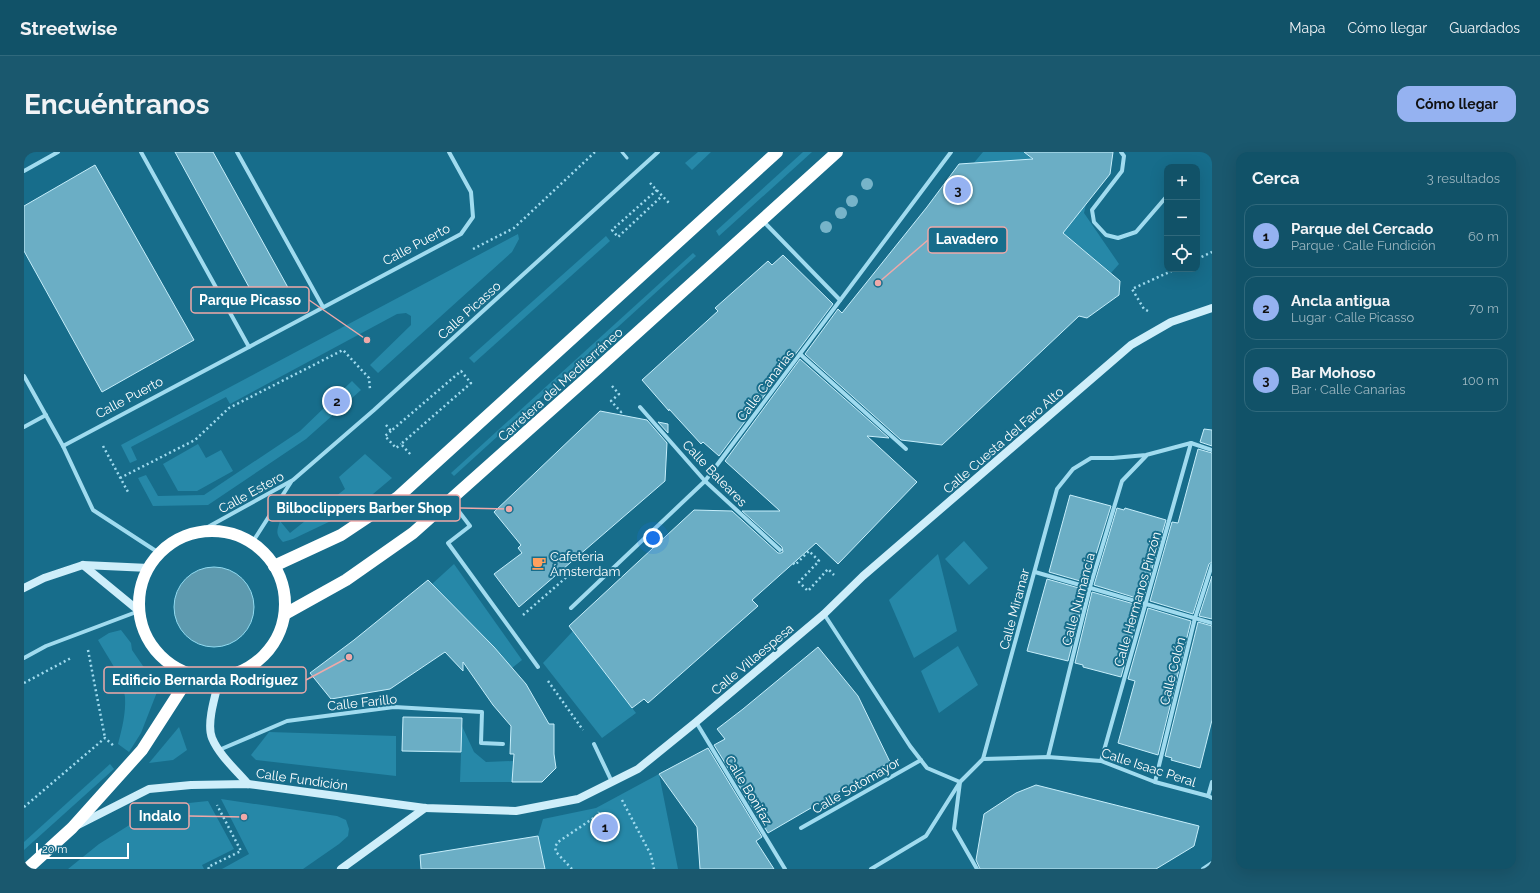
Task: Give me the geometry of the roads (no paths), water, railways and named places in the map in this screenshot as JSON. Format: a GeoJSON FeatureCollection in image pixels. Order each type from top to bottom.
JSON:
{"type":"FeatureCollection","features":[{"type":"Feature","properties":{"kind":"highway","name":"Carretera del Mediterráneo"},"geometry":{"type":"LineString","coordinates":[[274,566],[341,535],[398,497],[777,152]]}},
{"type":"Feature","properties":{"kind":"highway","name":"Carretera del Mediterráneo"},"geometry":{"type":"LineString","coordinates":[[285,614],[346,580],[413,533],[451,501],[837,152]]}},
{"type":"Feature","properties":{"kind":"highway"},"geometry":{"type":"LineString","coordinates":[[214,531],[230,534],[252,543],[264,553],[274,566],[281,580],[284,594],[285,614],[275,642],[261,658],[242,671],[220,677],[205,677],[191,674],[171,665],[155,650],[144,632],[139,611],[141,588],[149,568],[159,553],[179,539],[197,533],[214,531]]}},
{"type":"Feature","properties":{"kind":"highway"},"geometry":{"type":"LineString","coordinates":[[27,869],[72,828],[142,750],[191,674]]}},
{"type":"Feature","properties":{"kind":"street"},"geometry":{"type":"LineString","coordinates":[[24,171],[58,152]]}},
{"type":"Feature","properties":{"kind":"street"},"geometry":{"type":"LineString","coordinates":[[141,152],[249,347]]}},
{"type":"Feature","properties":{"kind":"street"},"geometry":{"type":"LineString","coordinates":[[237,152],[323,307]]}},
{"type":"Feature","properties":{"kind":"street","name":"Calle Puerto"},"geometry":{"type":"LineString","coordinates":[[63,446],[461,234],[473,217],[471,192],[450,152]]}},
{"type":"Feature","properties":{"kind":"street","name":"Calle Picasso"},"geometry":{"type":"LineString","coordinates":[[293,480],[374,410],[658,152]]}},
{"type":"Feature","properties":{"kind":"street","name":"Calle Canarias"},"geometry":{"type":"LineString","coordinates":[[571,608],[705,481],[951,152]]}},
{"type":"Feature","properties":{"kind":"street"},"geometry":{"type":"LineString","coordinates":[[1122,152],[1124,156],[1122,171],[1092,210],[1094,222],[1106,235],[1118,238],[1136,232],[1164,199]]}},
{"type":"Feature","properties":{"kind":"street"},"geometry":{"type":"LineString","coordinates":[[762,220],[840,300]]}},
{"type":"Feature","properties":{"kind":"street","name":"Calle Cuesta del Faro Alto"},"geometry":{"type":"LineString","coordinates":[[824,614],[863,576],[1131,345],[1171,322],[1212,308]]}},
{"type":"Feature","properties":{"kind":"street"},"geometry":{"type":"LineString","coordinates":[[800,354],[906,450]]}},
{"type":"Feature","properties":{"kind":"street"},"geometry":{"type":"LineString","coordinates":[[24,376],[63,446],[93,510],[159,553]]}},
{"type":"Feature","properties":{"kind":"street","name":"Calle Baleares"},"geometry":{"type":"LineString","coordinates":[[640,407],[705,481],[780,550]]}},
{"type":"Feature","properties":{"kind":"street"},"geometry":{"type":"LineString","coordinates":[[24,427],[46,415]]}},
{"type":"Feature","properties":{"kind":"street"},"geometry":{"type":"LineString","coordinates":[[1192,443],[1212,450]]}},
{"type":"Feature","properties":{"kind":"street","name":"Calle Miramar"},"geometry":{"type":"LineString","coordinates":[[983,759],[1057,489],[1073,469],[1091,458],[1146,456],[1192,443]]}},
{"type":"Feature","properties":{"kind":"street","name":"Calle Hermanos Pinzón"},"geometry":{"type":"LineString","coordinates":[[1101,761],[1192,443]]}},
{"type":"Feature","properties":{"kind":"street","name":"Calle Numancia"},"geometry":{"type":"LineString","coordinates":[[1048,757],[1090,587],[1122,481],[1146,456]]}},
{"type":"Feature","properties":{"kind":"street","name":"Calle Estero"},"geometry":{"type":"LineString","coordinates":[[197,533],[293,480]]}},
{"type":"Feature","properties":{"kind":"street","name":"Calle Estero"},"geometry":{"type":"LineString","coordinates":[[252,543],[293,480]]}},
{"type":"Feature","properties":{"kind":"street"},"geometry":{"type":"LineString","coordinates":[[451,501],[470,526],[448,543],[538,667]]}},
{"type":"Feature","properties":{"kind":"street"},"geometry":{"type":"LineString","coordinates":[[24,588],[44,578],[83,565],[149,568]]}},
{"type":"Feature","properties":{"kind":"street"},"geometry":{"type":"LineString","coordinates":[[24,658],[46,646],[139,611],[83,565]]}},
{"type":"Feature","properties":{"kind":"street","name":"Calle Colón"},"geometry":{"type":"LineString","coordinates":[[1155,782],[1195,618],[1212,565]]}},
{"type":"Feature","properties":{"kind":"street"},"geometry":{"type":"LineString","coordinates":[[1035,572],[1212,623]]}},
{"type":"Feature","properties":{"kind":"street"},"geometry":{"type":"LineString","coordinates":[[824,614],[910,746],[927,768],[960,782]]}},
{"type":"Feature","properties":{"kind":"street","name":"Calle Villaespesa"},"geometry":{"type":"LineString","coordinates":[[696,722],[824,614]]}},
{"type":"Feature","properties":{"kind":"street","name":"Calle Fundición"},"geometry":{"type":"LineString","coordinates":[[220,677],[211,712],[212,737],[219,750],[248,784],[425,808],[516,811],[578,799],[638,769],[696,722]]}},
{"type":"Feature","properties":{"kind":"street","name":"Calle Farillo"},"geometry":{"type":"LineString","coordinates":[[219,750],[287,721],[394,707],[482,712],[481,743],[503,744]]}},
{"type":"Feature","properties":{"kind":"street","name":"Calle Bonifaz"},"geometry":{"type":"LineString","coordinates":[[696,722],[785,869]]}},
{"type":"Feature","properties":{"kind":"street"},"geometry":{"type":"LineString","coordinates":[[594,744],[613,782]]}},
{"type":"Feature","properties":{"kind":"street","name":"Calle Isaac Peral"},"geometry":{"type":"LineString","coordinates":[[983,759],[1048,757],[1101,761],[1155,782],[1210,797]]}},
{"type":"Feature","properties":{"kind":"street"},"geometry":{"type":"LineString","coordinates":[[871,869],[926,836],[960,782],[983,759]]}},
{"type":"Feature","properties":{"kind":"street","name":"Calle Sotomayor"},"geometry":{"type":"LineString","coordinates":[[801,828],[921,760]]}},
{"type":"Feature","properties":{"kind":"street"},"geometry":{"type":"LineString","coordinates":[[960,782],[954,829],[977,869]]}},
{"type":"Feature","properties":{"kind":"street"},"geometry":{"type":"LineString","coordinates":[[1210,797],[1212,782]]}},
{"type":"Feature","properties":{"kind":"street"},"geometry":{"type":"LineString","coordinates":[[72,828],[149,788],[191,785],[248,784]]}},
{"type":"Feature","properties":{"kind":"street"},"geometry":{"type":"LineString","coordinates":[[341,869],[425,808]]}},
{"type":"Feature","properties":{"kind":"street"},"geometry":{"type":"LineString","coordinates":[[1203,869],[1212,863]]}},
{"type":"Feature","properties":{"kind":"lane"},"geometry":{"type":"LineString","coordinates":[[622,152],[627,158]]}},
{"type":"Feature","properties":{"kind":"place","name":"Bar Mohoso"},"geometry":{"type":"Point","coordinates":[958,190]}},
{"type":"Feature","properties":{"kind":"place","name":"Lavadero"},"geometry":{"type":"Point","coordinates":[878,283]}},
{"type":"Feature","properties":{"kind":"place","name":"Parque Picasso"},"geometry":{"type":"Point","coordinates":[367,340]}},
{"type":"Feature","properties":{"kind":"place","name":"Ancla antigua"},"geometry":{"type":"Point","coordinates":[337,401]}},
{"type":"Feature","properties":{"kind":"place","name":"Bilboclippers Barber Shop"},"geometry":{"type":"Point","coordinates":[509,509]}},
{"type":"Feature","properties":{"kind":"place","name":"Cafeteria Ámsterdam"},"geometry":{"type":"Point","coordinates":[539,563]}},
{"type":"Feature","properties":{"kind":"place","name":"Edificio Bernarda Rodríguez"},"geometry":{"type":"Point","coordinates":[349,657]}},
{"type":"Feature","properties":{"kind":"place","name":"Indalo"},"geometry":{"type":"Point","coordinates":[244,817]}},
{"type":"Feature","properties":{"kind":"place","name":"Parque del Cercado"},"geometry":{"type":"Point","coordinates":[605,827]}}]}
